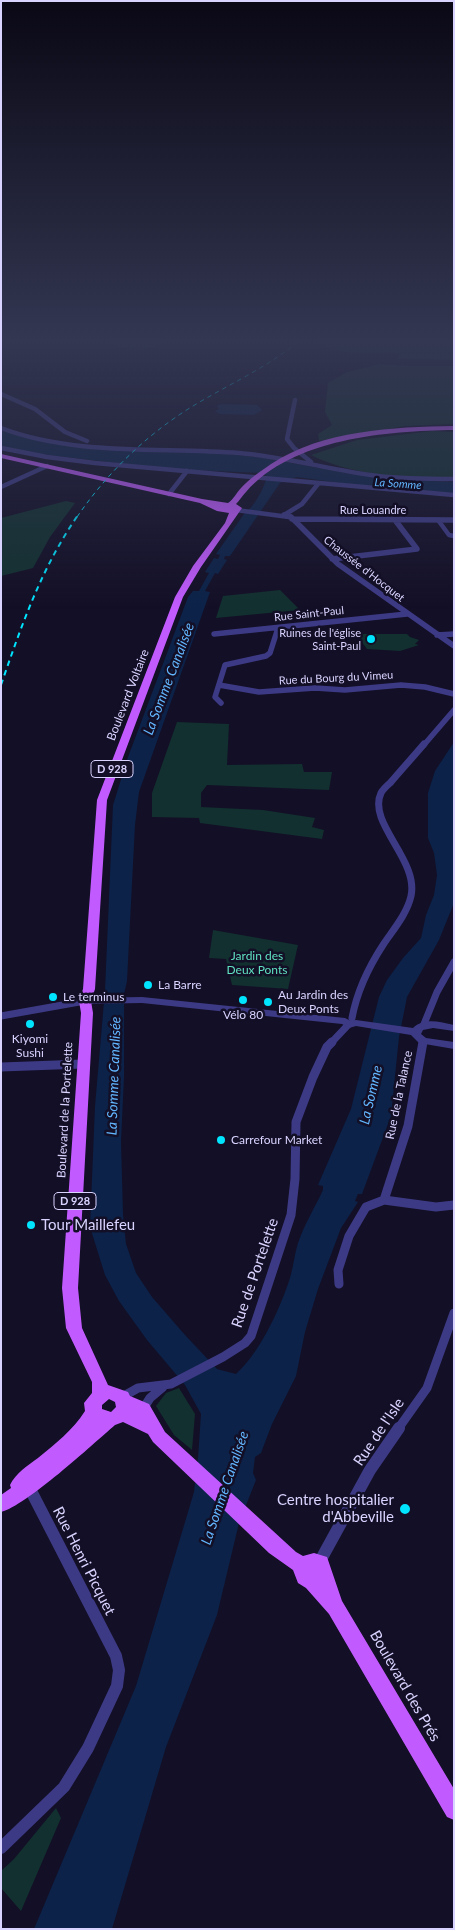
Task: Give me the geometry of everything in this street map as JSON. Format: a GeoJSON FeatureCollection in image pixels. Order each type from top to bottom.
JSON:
{"type":"FeatureCollection","features":[{"type":"Feature","properties":{"kind":"main road","name":"Boulevard Voltaire"},"geometry":{"type":"LineString","coordinates":[[91,1001],[89,989],[102,800],[179,597],[205,555],[213,536],[256,481],[286,459],[330,442],[387,432],[419,430]]}},
{"type":"Feature","properties":{"kind":"main road"},"geometry":{"type":"LineString","coordinates":[[1,456],[233,509]]}},
{"type":"Feature","properties":{"kind":"main road","name":"Boulevard de la Portelette"},"geometry":{"type":"LineString","coordinates":[[91,1001],[87,1013],[83,1064],[70,1288],[74,1328],[87,1356],[94,1366],[110,1381],[115,1406],[93,1403],[100,1395],[100,1382],[94,1366]]}},
{"type":"Feature","properties":{"kind":"main road"},"geometry":{"type":"LineString","coordinates":[[2,1505],[115,1406],[138,1405],[143,1409]]}},
{"type":"Feature","properties":{"kind":"main road","name":"Boulevard des Prés"},"geometry":{"type":"LineString","coordinates":[[115,1406],[143,1421],[154,1430],[178,1456],[289,1558],[315,1571],[454,1810]]}},
{"type":"Feature","properties":{"kind":"main road","name":"Boulevard des Prés"},"geometry":{"type":"LineString","coordinates":[[143,1409],[154,1430]]}},
{"type":"Feature","properties":{"kind":"street"},"geometry":{"type":"LineString","coordinates":[[8,430],[38,439],[145,450],[238,453],[384,477],[454,479]]}},
{"type":"Feature","properties":{"kind":"street"},"geometry":{"type":"LineString","coordinates":[[62,430],[106,445]]}},
{"type":"Feature","properties":{"kind":"street"},"geometry":{"type":"LineString","coordinates":[[289,430],[287,439],[312,464]]}},
{"type":"Feature","properties":{"kind":"street"},"geometry":{"type":"LineString","coordinates":[[1,448],[46,456],[187,471],[380,491],[454,495]]}},
{"type":"Feature","properties":{"kind":"street"},"geometry":{"type":"LineString","coordinates":[[1,488],[47,466]]}},
{"type":"Feature","properties":{"kind":"street"},"geometry":{"type":"LineString","coordinates":[[169,494],[187,471]]}},
{"type":"Feature","properties":{"kind":"street"},"geometry":{"type":"LineString","coordinates":[[286,513],[300,505],[318,484]]}},
{"type":"Feature","properties":{"kind":"street","name":"Chaussée d'Hocquet"},"geometry":{"type":"LineString","coordinates":[[233,509],[286,513],[332,559],[454,646]]}},
{"type":"Feature","properties":{"kind":"street","name":"Rue Louandre"},"geometry":{"type":"LineString","coordinates":[[292,519],[454,520]]}},
{"type":"Feature","properties":{"kind":"street"},"geometry":{"type":"LineString","coordinates":[[332,559],[417,549],[395,520]]}},
{"type":"Feature","properties":{"kind":"street"},"geometry":{"type":"LineString","coordinates":[[438,520],[450,535],[454,536]]}},
{"type":"Feature","properties":{"kind":"street","name":"Rue Saint-Paul"},"geometry":{"type":"LineString","coordinates":[[214,634],[407,614]]}},
{"type":"Feature","properties":{"kind":"street"},"geometry":{"type":"LineString","coordinates":[[221,703],[215,697],[227,663],[262,657],[270,653],[278,628]]}},
{"type":"Feature","properties":{"kind":"street"},"geometry":{"type":"LineString","coordinates":[[437,635],[454,634]]}},
{"type":"Feature","properties":{"kind":"street","name":"Rue du Bourg du Vimeu"},"geometry":{"type":"LineString","coordinates":[[219,685],[259,692],[315,688],[345,690],[401,685],[425,687],[454,694]]}},
{"type":"Feature","properties":{"kind":"street"},"geometry":{"type":"LineString","coordinates":[[353,1022],[367,972],[408,906],[412,893],[412,883],[401,852],[382,819],[379,803],[381,794],[454,710]]}},
{"type":"Feature","properties":{"kind":"street"},"geometry":{"type":"LineString","coordinates":[[454,962],[440,981],[416,1035],[423,1041],[454,1046]]}},
{"type":"Feature","properties":{"kind":"street"},"geometry":{"type":"LineString","coordinates":[[1,1016],[91,1001],[136,1000],[353,1022],[404,1030],[454,1028]]}},
{"type":"Feature","properties":{"kind":"street","name":"Rue de Portelette"},"geometry":{"type":"LineString","coordinates":[[143,1409],[150,1398],[167,1385],[223,1357],[245,1343],[251,1336],[291,1215],[295,1179],[296,1122],[304,1107],[312,1076],[327,1047],[353,1022]]}},
{"type":"Feature","properties":{"kind":"street","name":"Rue de la Talance"},"geometry":{"type":"LineString","coordinates":[[384,1200],[408,1126],[423,1041]]}},
{"type":"Feature","properties":{"kind":"street"},"geometry":{"type":"LineString","coordinates":[[1,1067],[83,1064]]}},
{"type":"Feature","properties":{"kind":"street"},"geometry":{"type":"LineString","coordinates":[[339,1284],[338,1270],[349,1236],[366,1207],[384,1200],[436,1207],[454,1205]]}},
{"type":"Feature","properties":{"kind":"street","name":"Rue de l'Isle"},"geometry":{"type":"LineString","coordinates":[[315,1571],[370,1470],[427,1388],[454,1313]]}},
{"type":"Feature","properties":{"kind":"street","name":"Rue de Portelette"},"geometry":{"type":"LineString","coordinates":[[115,1406],[138,1388],[167,1385]]}},
{"type":"Feature","properties":{"kind":"street","name":"Rue Henri Picquet"},"geometry":{"type":"LineString","coordinates":[[1,1848],[64,1787],[88,1748],[117,1686],[119,1670],[116,1656],[26,1483]]}},
{"type":"Feature","properties":{"kind":"green space"},"geometry":{"type":"Polygon","coordinates":[[[324,430],[382,430],[319,441],[318,434],[324,430]]]}},
{"type":"Feature","properties":{"kind":"green space"},"geometry":{"type":"Polygon","coordinates":[[[432,431],[454,432],[454,477],[381,475],[345,468],[311,455],[357,440],[432,431]]]}},
{"type":"Feature","properties":{"kind":"green space"},"geometry":{"type":"Polygon","coordinates":[[[66,501],[75,503],[50,537],[33,568],[1,576],[1,518],[66,501]]]}},
{"type":"Feature","properties":{"kind":"green space"},"geometry":{"type":"Polygon","coordinates":[[[280,590],[300,610],[216,618],[223,596],[280,590]]]}},
{"type":"Feature","properties":{"kind":"green space"},"geometry":{"type":"Polygon","coordinates":[[[363,634],[407,634],[419,640],[415,644],[419,645],[400,651],[367,649],[357,636],[363,634]]]}},
{"type":"Feature","properties":{"kind":"green space"},"geometry":{"type":"Polygon","coordinates":[[[177,722],[229,724],[227,765],[302,764],[304,772],[332,772],[329,790],[207,785],[201,793],[201,807],[263,810],[315,818],[312,827],[324,830],[322,839],[200,823],[199,818],[152,817],[152,793],[177,722]]]}},
{"type":"Feature","properties":{"kind":"green space","name":"Jardin des Deux Ponts"},"geometry":{"type":"Polygon","coordinates":[[[213,930],[298,945],[288,989],[232,985],[226,959],[209,958],[213,930]]]}},
{"type":"Feature","properties":{"kind":"green space"},"geometry":{"type":"Polygon","coordinates":[[[179,1388],[195,1414],[192,1450],[174,1435],[156,1406],[166,1393],[179,1388]]]}},
{"type":"Feature","properties":{"kind":"green space"},"geometry":{"type":"Polygon","coordinates":[[[56,1808],[61,1818],[21,1911],[1,1888],[1,1871],[14,1859],[56,1808]]]}},
{"type":"Feature","properties":{"kind":"water"},"geometry":{"type":"Polygon","coordinates":[[[1,430],[18,435],[137,452],[210,452],[264,458],[346,473],[403,480],[454,482],[454,493],[348,484],[297,477],[280,483],[230,556],[225,556],[224,559],[227,560],[218,574],[215,573],[205,591],[210,592],[139,792],[135,825],[127,981],[124,994],[124,1078],[121,1141],[123,1214],[126,1244],[136,1273],[152,1297],[217,1369],[236,1374],[260,1344],[284,1295],[290,1279],[300,1236],[323,1190],[323,1186],[318,1185],[351,1109],[379,997],[387,980],[421,938],[426,915],[434,895],[437,875],[434,853],[428,838],[428,793],[435,771],[454,742],[454,903],[439,940],[407,997],[399,1037],[391,1116],[362,1194],[358,1194],[355,1201],[358,1202],[341,1228],[318,1289],[305,1332],[296,1376],[272,1424],[261,1453],[255,1457],[253,1473],[256,1480],[239,1523],[217,1615],[166,1747],[112,1929],[34,1929],[136,1686],[194,1492],[201,1414],[185,1385],[147,1340],[119,1301],[105,1275],[90,1227],[95,1106],[105,990],[113,805],[128,757],[188,597],[193,591],[199,591],[209,573],[205,572],[214,558],[218,559],[220,555],[216,554],[244,514],[255,502],[267,476],[262,473],[168,469],[23,452],[1,446],[1,430]]]}},
{"type":"Feature","properties":{"kind":"railway"},"geometry":{"type":"LineString","coordinates":[[77,517],[115,470],[159,430]]}},
{"type":"Feature","properties":{"kind":"railway"},"geometry":{"type":"LineString","coordinates":[[1,685],[43,576],[78,515]]}},
{"type":"Feature","properties":{"kind":"place","name":"Ruines de l'église Saint-Paul"},"geometry":{"type":"Point","coordinates":[371,639]}},
{"type":"Feature","properties":{"kind":"place","name":"La Barre"},"geometry":{"type":"Point","coordinates":[148,985]}},
{"type":"Feature","properties":{"kind":"place","name":"Le terminus"},"geometry":{"type":"Point","coordinates":[53,997]}},
{"type":"Feature","properties":{"kind":"place","name":"Vélo 80"},"geometry":{"type":"Point","coordinates":[243,1000]}},
{"type":"Feature","properties":{"kind":"place","name":"Au Jardin des Deux Ponts"},"geometry":{"type":"Point","coordinates":[268,1002]}},
{"type":"Feature","properties":{"kind":"place","name":"Kiyomi Sushi"},"geometry":{"type":"Point","coordinates":[30,1024]}},
{"type":"Feature","properties":{"kind":"place","name":"Carrefour Market"},"geometry":{"type":"Point","coordinates":[221,1140]}},
{"type":"Feature","properties":{"kind":"place","name":"Tour Maillefeu"},"geometry":{"type":"Point","coordinates":[31,1225]}},
{"type":"Feature","properties":{"kind":"place","name":"Centre hospitalier d'Abbeville"},"geometry":{"type":"Point","coordinates":[405,1509]}},
{"type":"Feature","properties":{"kind":"water label","name":"La Somme"},"geometry":{"type":"Point","coordinates":[398,484]}},
{"type":"Feature","properties":{"kind":"water label","name":"La Somme Canalisée"},"geometry":{"type":"Point","coordinates":[169,679]}},
{"type":"Feature","properties":{"kind":"water label","name":"La Somme Canalisée"},"geometry":{"type":"Point","coordinates":[114,1076]}},
{"type":"Feature","properties":{"kind":"water label","name":"La Somme"},"geometry":{"type":"Point","coordinates":[371,1095]}},
{"type":"Feature","properties":{"kind":"water label","name":"La Somme Canalisée"},"geometry":{"type":"Point","coordinates":[225,1488]}}]}
